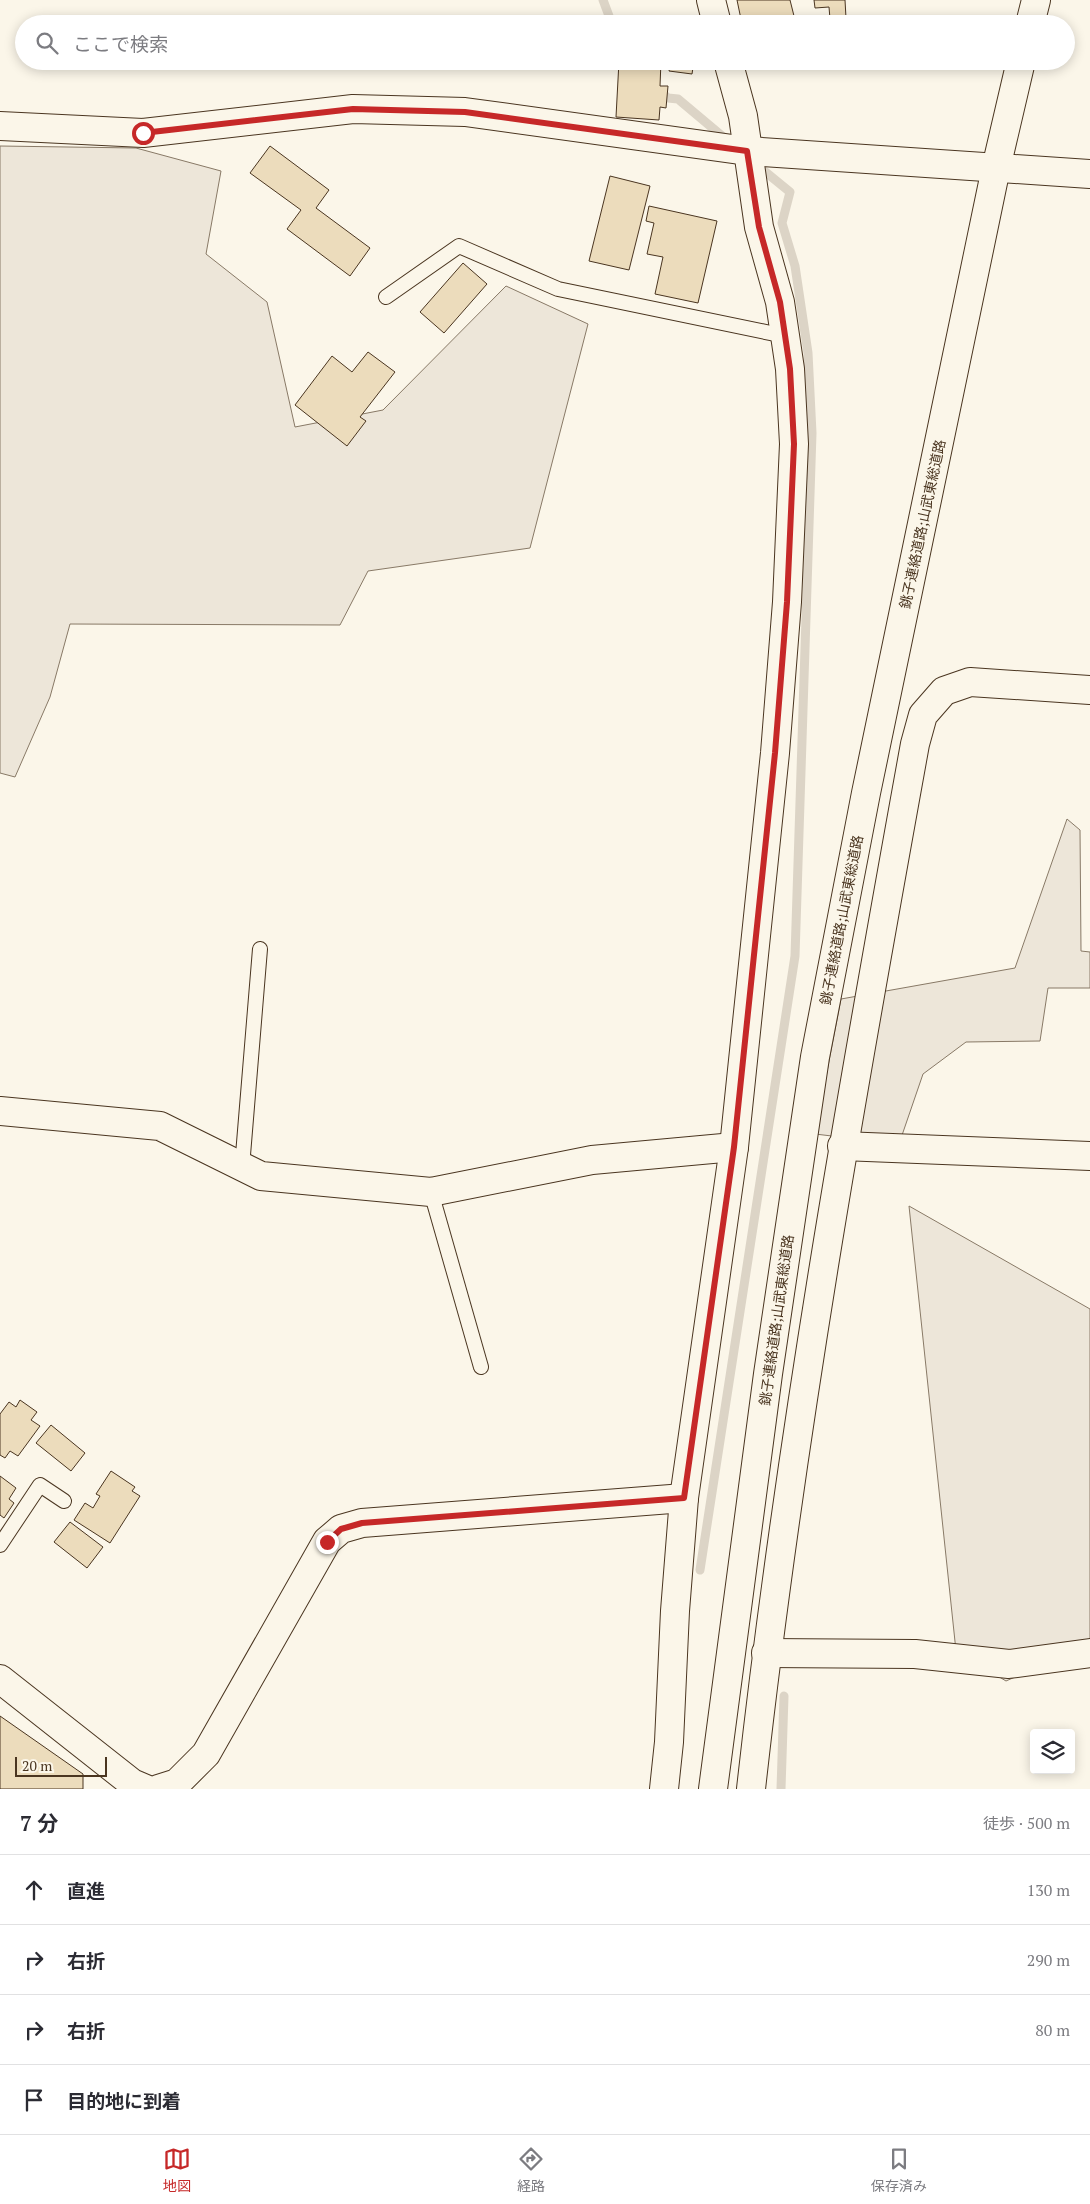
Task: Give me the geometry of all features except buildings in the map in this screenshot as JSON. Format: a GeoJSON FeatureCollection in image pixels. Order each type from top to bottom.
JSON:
{"type":"FeatureCollection","features":[{"type":"Feature","properties":{"kind":"main road"},"geometry":{"type":"LineString","coordinates":[[711,0],[715,15]]}},
{"type":"Feature","properties":{"kind":"main road"},"geometry":{"type":"LineString","coordinates":[[1032,15],[1036,0]]}},
{"type":"Feature","properties":{"kind":"main road"},"geometry":{"type":"LineString","coordinates":[[664,1789],[669,1742],[675,1611],[684,1498],[734,1147],[775,753],[787,602],[794,444],[790,369],[780,302],[759,227],[743,116],[730,70]]}},
{"type":"Feature","properties":{"kind":"main road","name":"銚子連絡道路;山武東総道路"},"geometry":{"type":"LineString","coordinates":[[713,1789],[768,1374],[815,1057],[866,793],[996,168],[1019,70]]}},
{"type":"Feature","properties":{"kind":"main road"},"geometry":{"type":"LineString","coordinates":[[0,126],[143,133],[353,109],[455,112],[747,151],[1090,174]]}},
{"type":"Feature","properties":{"kind":"main road"},"geometry":{"type":"LineString","coordinates":[[751,1789],[766,1653],[842,1146],[915,744],[923,715],[944,691],[970,682],[1090,690]]}},
{"type":"Feature","properties":{"kind":"main road"},"geometry":{"type":"LineString","coordinates":[[0,1111],[160,1126],[262,1176],[431,1192],[592,1160],[734,1147]]}},
{"type":"Feature","properties":{"kind":"main road"},"geometry":{"type":"LineString","coordinates":[[842,1146],[1090,1156]]}},
{"type":"Feature","properties":{"kind":"main road"},"geometry":{"type":"LineString","coordinates":[[158,1789],[177,1783],[206,1754],[327,1542],[341,1529],[362,1523],[684,1498]]}},
{"type":"Feature","properties":{"kind":"main road"},"geometry":{"type":"LineString","coordinates":[[766,1653],[915,1654],[1009,1664],[1090,1653]]}},
{"type":"Feature","properties":{"kind":"main road"},"geometry":{"type":"LineString","coordinates":[[0,1679],[132,1783],[146,1789]]}},
{"type":"Feature","properties":{"kind":"lane"},"geometry":{"type":"LineString","coordinates":[[386,297],[459,246],[558,289],[785,336]]}},
{"type":"Feature","properties":{"kind":"lane"},"geometry":{"type":"LineString","coordinates":[[242,1167],[260,949]]}},
{"type":"Feature","properties":{"kind":"lane"},"geometry":{"type":"LineString","coordinates":[[431,1192],[481,1367]]}},
{"type":"Feature","properties":{"kind":"lane"},"geometry":{"type":"LineString","coordinates":[[0,1545],[40,1485],[64,1501]]}},
{"type":"Feature","properties":{"kind":"shaded area"},"geometry":{"type":"Polygon","coordinates":[[[0,146],[136,148],[221,171],[206,254],[267,302],[295,427],[383,410],[506,286],[588,324],[530,548],[368,571],[340,625],[70,624],[50,697],[15,777],[0,773],[0,146]]]}},
{"type":"Feature","properties":{"kind":"shaded area"},"geometry":{"type":"Polygon","coordinates":[[[1067,819],[1080,830],[1081,951],[1090,952],[1090,988],[1048,988],[1040,1041],[966,1042],[923,1074],[899,1144],[815,1134],[841,999],[1015,968],[1067,819]]]}},
{"type":"Feature","properties":{"kind":"shaded area"},"geometry":{"type":"Polygon","coordinates":[[[909,1206],[1090,1309],[1090,1644],[1006,1681],[956,1651],[909,1206]]]}},
{"type":"Feature","properties":{"kind":"waterway"},"geometry":{"type":"LineString","coordinates":[[603,0],[609,15]]}},
{"type":"Feature","properties":{"kind":"waterway"},"geometry":{"type":"LineString","coordinates":[[659,90],[668,98],[678,99],[728,141]]}},
{"type":"Feature","properties":{"kind":"waterway"},"geometry":{"type":"LineString","coordinates":[[700,1570],[795,956],[812,433],[808,353],[795,266],[782,223],[790,192],[757,165]]}},
{"type":"Feature","properties":{"kind":"waterway"},"geometry":{"type":"LineString","coordinates":[[781,1789],[784,1696]]}},
{"type":"Feature","properties":{"kind":"route"},"geometry":{"type":"LineString","coordinates":[[143,133],[353,109],[465,112],[747,151],[759,227],[780,302],[790,369],[794,444],[787,602],[775,753],[734,1147],[684,1498],[362,1523],[341,1529],[327,1542]]}}]}
